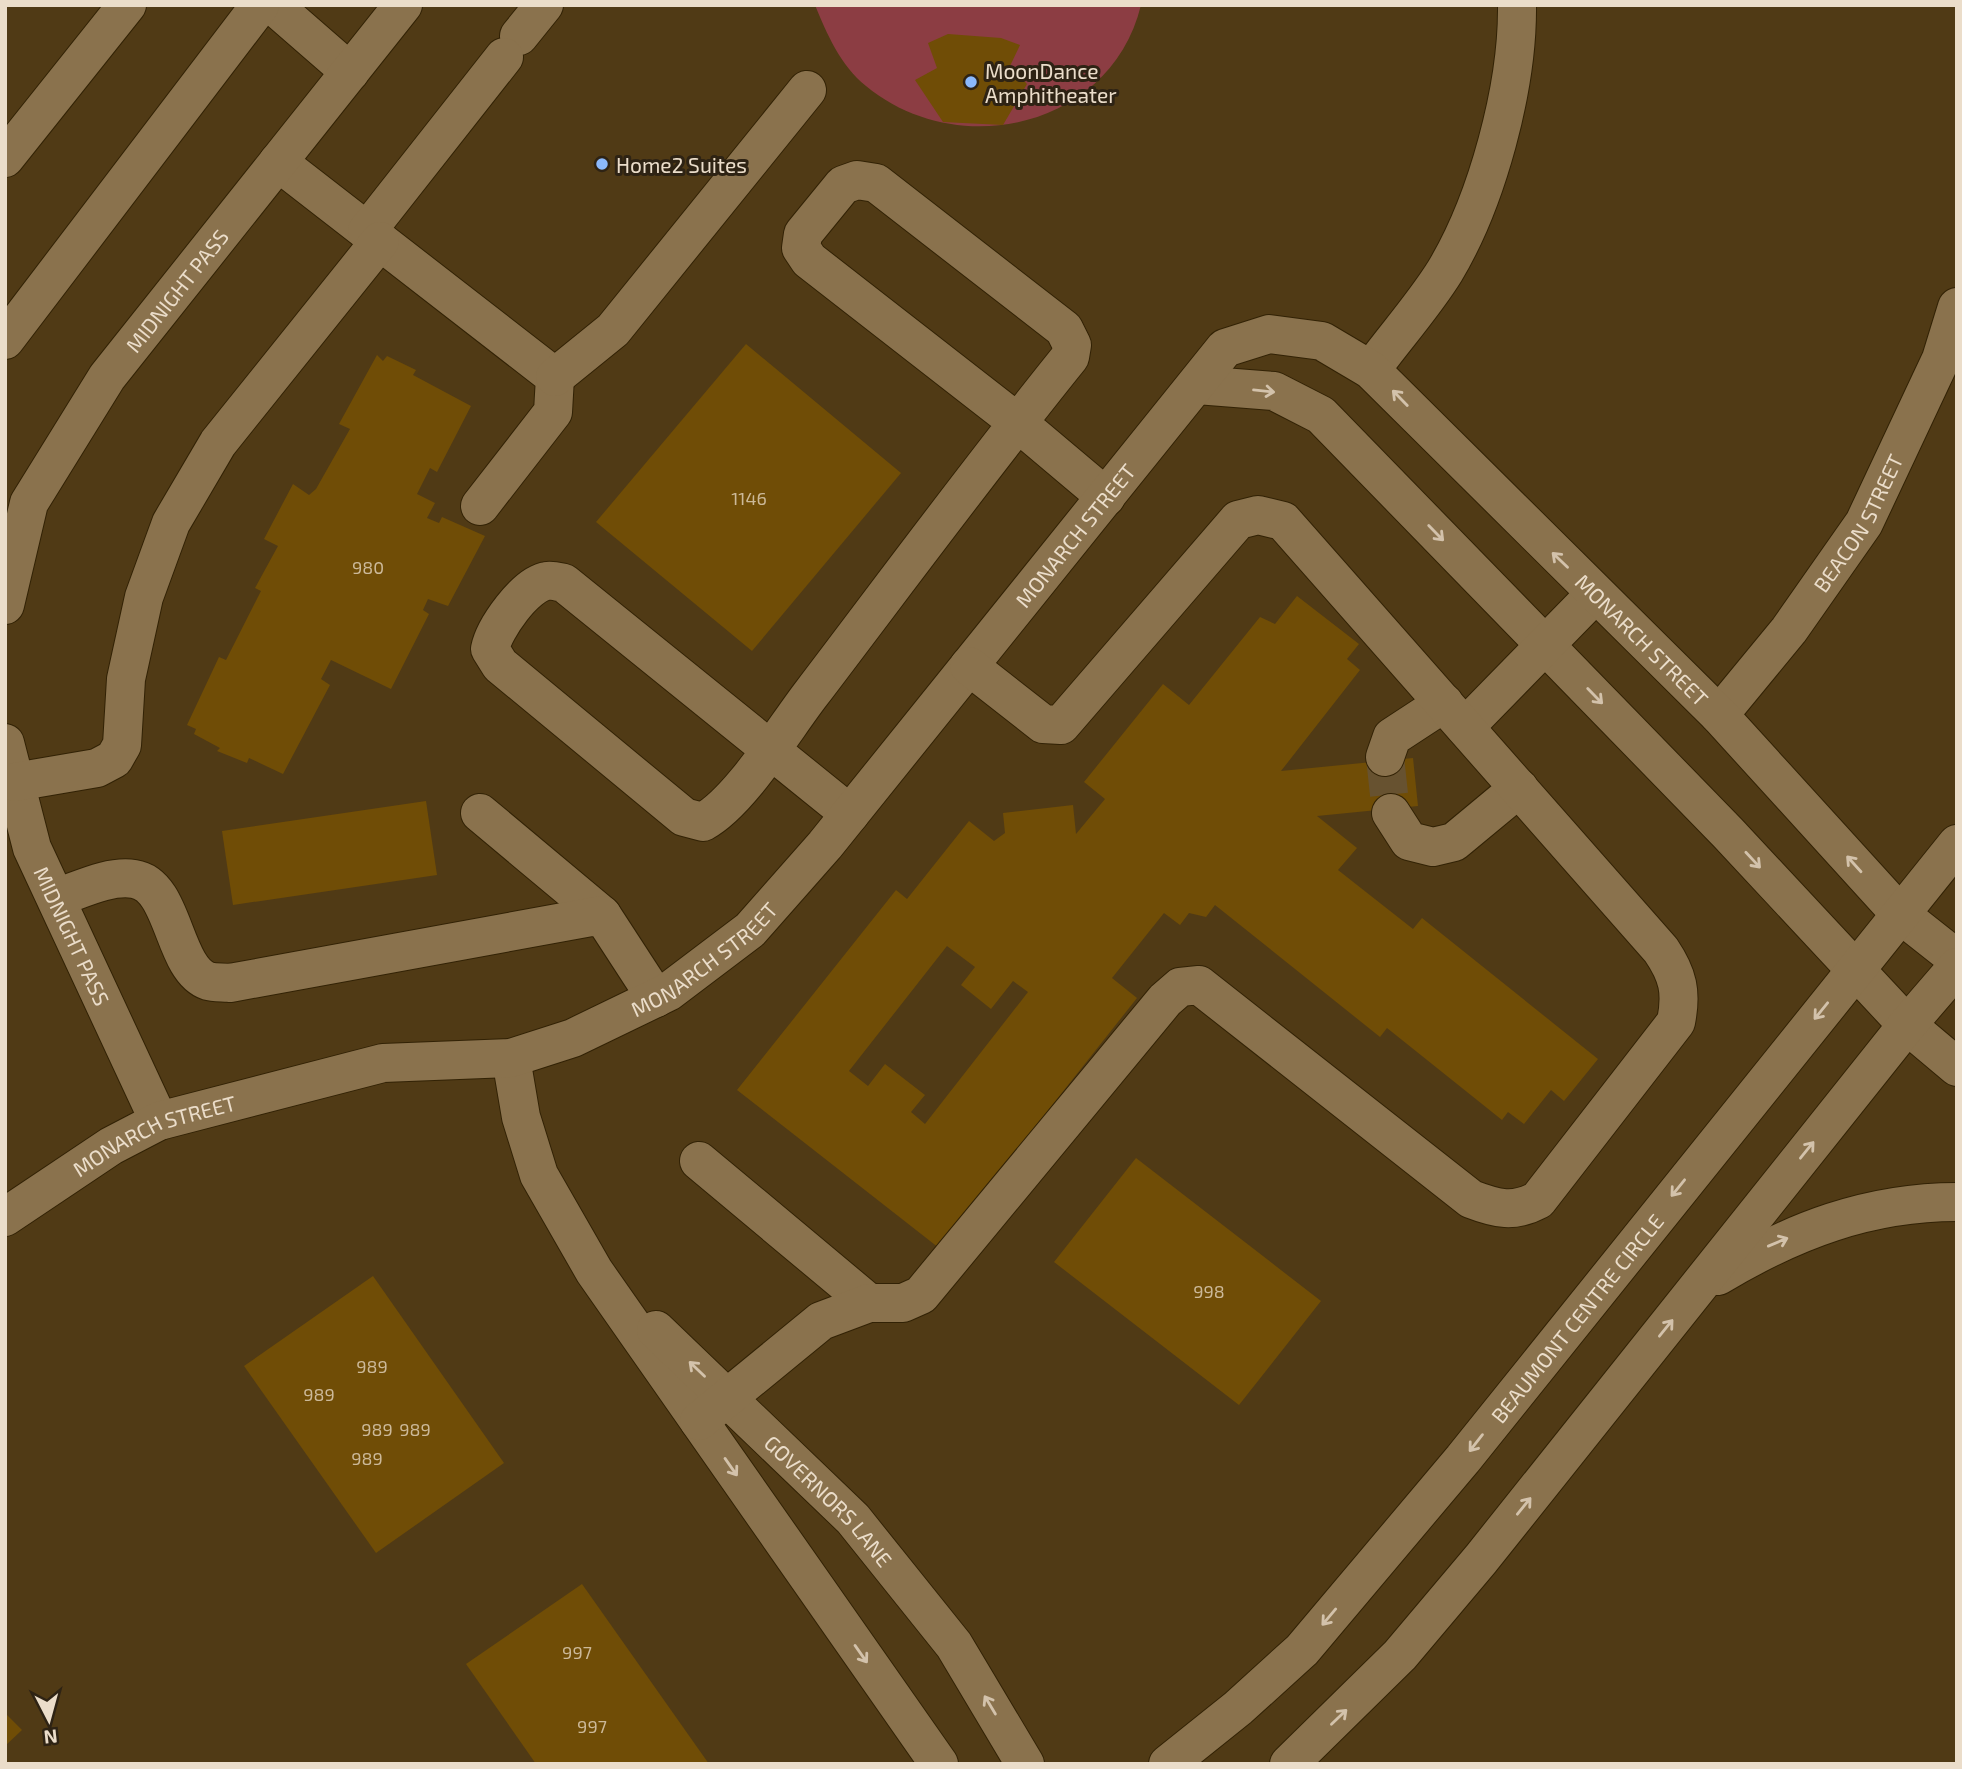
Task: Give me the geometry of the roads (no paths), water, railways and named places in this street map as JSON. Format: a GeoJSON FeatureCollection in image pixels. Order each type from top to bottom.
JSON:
{"type":"FeatureCollection","features":[{"type":"Feature","properties":{"kind":"street"},"geometry":{"type":"LineString","coordinates":[[5,158],[127,5]]}},
{"type":"Feature","properties":{"kind":"street"},"geometry":{"type":"LineString","coordinates":[[5,340],[260,5]]}},
{"type":"Feature","properties":{"kind":"street"},"geometry":{"type":"LineString","coordinates":[[273,5],[350,72]]}},
{"type":"Feature","properties":{"kind":"street","name":"MIDNIGHT PASS"},"geometry":{"type":"LineString","coordinates":[[5,605],[17,499],[107,377],[403,5]]}},
{"type":"Feature","properties":{"kind":"street"},"geometry":{"type":"LineString","coordinates":[[15,782],[97,768],[114,760],[122,745],[126,679],[144,597],[171,523],[218,443],[544,5]]}},
{"type":"Feature","properties":{"kind":"street"},"geometry":{"type":"LineString","coordinates":[[1371,370],[1445,271],[1482,196],[1517,35],[1517,5]]}},
{"type":"Feature","properties":{"kind":"street"},"geometry":{"type":"LineString","coordinates":[[480,506],[553,412],[555,377],[613,330],[807,90]]}},
{"type":"Feature","properties":{"kind":"street"},"geometry":{"type":"LineString","coordinates":[[278,162],[555,377]]}},
{"type":"Feature","properties":{"kind":"street"},"geometry":{"type":"LineString","coordinates":[[850,814],[769,749],[564,583],[547,581],[529,589],[493,634],[490,649],[499,665],[684,817],[703,822],[720,812],[769,749],[1017,422],[1070,357],[1072,345],[1064,329],[876,183],[857,180],[843,185],[803,234],[801,248],[808,260],[1017,422],[1106,497]]}},
{"type":"Feature","properties":{"kind":"street","name":"BEACON STREET"},"geometry":{"type":"LineString","coordinates":[[1719,715],[1789,630],[1864,523],[1941,359],[1957,307]]}},
{"type":"Feature","properties":{"kind":"street","name":"MONARCH STREET"},"geometry":{"type":"LineString","coordinates":[[5,1217],[111,1146],[159,1121],[383,1063],[511,1058],[573,1038],[656,998],[750,930],[850,814],[1225,348],[1269,334],[1322,341],[1371,370],[1719,715],[1900,914],[1957,959]]}},
{"type":"Feature","properties":{"kind":"street"},"geometry":{"type":"LineString","coordinates":[[1197,385],[1274,391],[1321,415],[1545,644],[1855,968],[1906,1025],[1957,1067]]}},
{"type":"Feature","properties":{"kind":"street"},"geometry":{"type":"LineString","coordinates":[[714,1410],[821,1321],[869,1303],[903,1303],[921,1295],[1165,1000],[1180,987],[1199,985],[1471,1199],[1498,1210],[1522,1208],[1538,1200],[1676,1022],[1682,995],[1675,970],[1661,950],[1283,521],[1258,515],[1238,520],[1061,725],[1044,724],[970,666]]}},
{"type":"Feature","properties":{"kind":"street"},"geometry":{"type":"LineString","coordinates":[[1385,757],[1392,737],[1454,715],[1545,644],[1595,594]]}},
{"type":"Feature","properties":{"kind":"street","name":"MIDNIGHT PASS"},"geometry":{"type":"LineString","coordinates":[[5,743],[32,848],[159,1121]]}},
{"type":"Feature","properties":{"kind":"street"},"geometry":{"type":"LineString","coordinates":[[1391,813],[1409,841],[1433,847],[1454,842],[1519,788]]}},
{"type":"Feature","properties":{"kind":"street"},"geometry":{"type":"LineString","coordinates":[[480,813],[602,915],[656,998]]}},
{"type":"Feature","properties":{"kind":"street","name":"BEAUMONT CENTRE CIRCLE"},"geometry":{"type":"LineString","coordinates":[[1168,1764],[1238,1708],[1302,1650],[1463,1459],[1957,844]]}},
{"type":"Feature","properties":{"kind":"street"},"geometry":{"type":"LineString","coordinates":[[56,898],[111,880],[136,879],[155,890],[191,966],[207,981],[230,983],[602,915]]}},
{"type":"Feature","properties":{"kind":"street"},"geometry":{"type":"LineString","coordinates":[[1289,1764],[1399,1656],[1481,1559],[1906,1025],[1957,967]]}},
{"type":"Feature","properties":{"kind":"street","name":"GOVERNORS LANE"},"geometry":{"type":"LineString","coordinates":[[511,1058],[521,1117],[540,1175],[594,1271],[714,1410],[939,1764]]}},
{"type":"Feature","properties":{"kind":"street"},"geometry":{"type":"LineString","coordinates":[[699,1161],[869,1303]]}},
{"type":"Feature","properties":{"kind":"street"},"geometry":{"type":"LineString","coordinates":[[1698,1287],[1768,1245],[1828,1221],[1896,1206],[1957,1202]]}},
{"type":"Feature","properties":{"kind":"street","name":"GOVERNORS LANE"},"geometry":{"type":"LineString","coordinates":[[714,1410],[853,1519],[954,1645],[1026,1764]]}},
{"type":"Feature","properties":{"kind":"tunnel"},"geometry":{"type":"LineString","coordinates":[[1385,757],[1391,813]]}},
{"type":"Feature","properties":{"kind":"place","name":"MoonDance Amphitheater"},"geometry":{"type":"Point","coordinates":[971,82]}},
{"type":"Feature","properties":{"kind":"place","name":"Home2 Suites"},"geometry":{"type":"Point","coordinates":[602,164]}}]}
